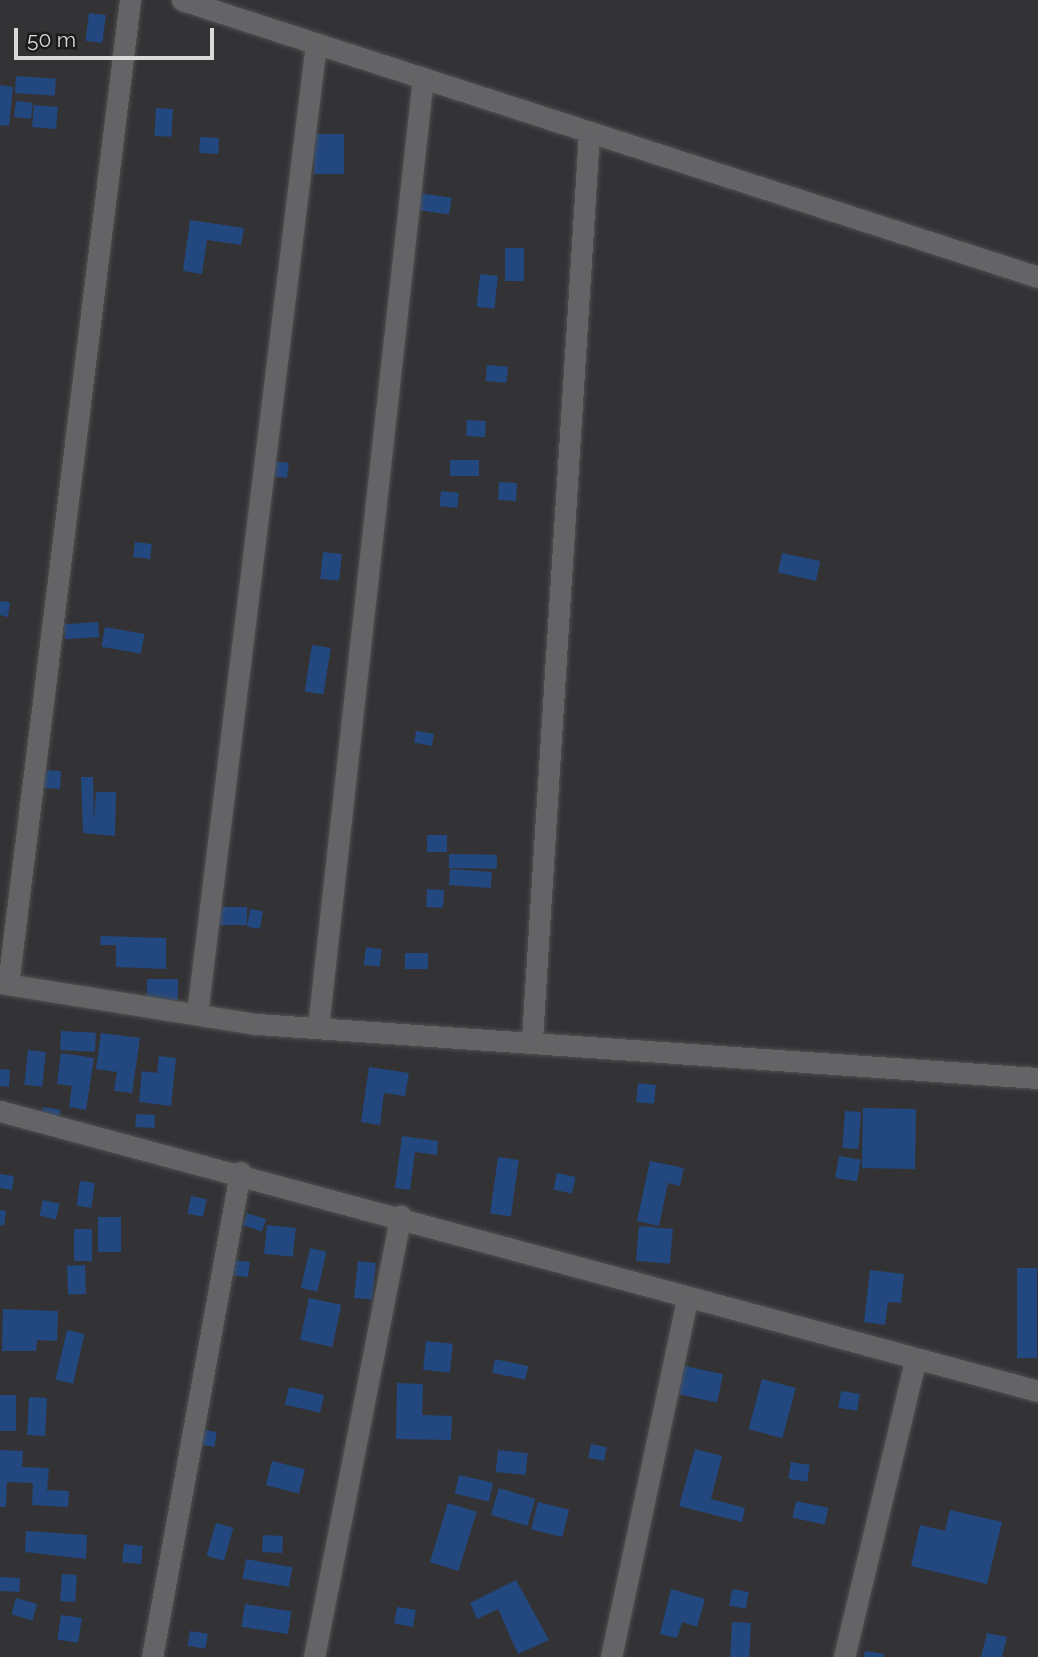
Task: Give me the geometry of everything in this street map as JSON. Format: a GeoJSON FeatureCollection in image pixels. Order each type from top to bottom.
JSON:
{"type":"FeatureCollection","features":[{"type":"Feature","properties":{"kind":"street"},"geometry":{"type":"LineString","coordinates":[[130,0],[4,984],[197,1014],[318,1027],[532,1040],[1038,1078]]}},
{"type":"Feature","properties":{"kind":"street"},"geometry":{"type":"LineString","coordinates":[[182,0],[1038,277]]}},
{"type":"Feature","properties":{"kind":"street"},"geometry":{"type":"LineString","coordinates":[[197,1014],[316,43]]}},
{"type":"Feature","properties":{"kind":"street"},"geometry":{"type":"LineString","coordinates":[[318,1027],[423,78]]}},
{"type":"Feature","properties":{"kind":"street"},"geometry":{"type":"LineString","coordinates":[[532,1040],[589,132]]}},
{"type":"Feature","properties":{"kind":"street"},"geometry":{"type":"LineString","coordinates":[[0,1111],[401,1215],[915,1362],[1038,1391]]}},
{"type":"Feature","properties":{"kind":"street"},"geometry":{"type":"LineString","coordinates":[[152,1657],[240,1172]]}},
{"type":"Feature","properties":{"kind":"street"},"geometry":{"type":"LineString","coordinates":[[314,1657],[401,1215]]}},
{"type":"Feature","properties":{"kind":"street"},"geometry":{"type":"LineString","coordinates":[[611,1657],[687,1298]]}},
{"type":"Feature","properties":{"kind":"street"},"geometry":{"type":"LineString","coordinates":[[844,1657],[915,1362]]}},
{"type":"Feature","properties":{"kind":"building"},"geometry":{"type":"Polygon","coordinates":[[[89,13],[106,15],[102,43],[86,41],[89,13]]]}},
{"type":"Feature","properties":{"kind":"building"},"geometry":{"type":"Polygon","coordinates":[[[16,76],[56,79],[55,96],[15,93],[16,76]]]}},
{"type":"Feature","properties":{"kind":"building"},"geometry":{"type":"Polygon","coordinates":[[[0,85],[13,87],[9,126],[0,125],[0,85]]]}},
{"type":"Feature","properties":{"kind":"building"},"geometry":{"type":"Polygon","coordinates":[[[16,101],[33,103],[31,119],[14,117],[16,101]]]}},
{"type":"Feature","properties":{"kind":"building"},"geometry":{"type":"Polygon","coordinates":[[[34,105],[58,107],[56,129],[32,127],[34,105]]]}},
{"type":"Feature","properties":{"kind":"building"},"geometry":{"type":"Polygon","coordinates":[[[156,108],[173,109],[172,137],[155,136],[156,108]]]}},
{"type":"Feature","properties":{"kind":"building"},"geometry":{"type":"Polygon","coordinates":[[[314,134],[344,134],[344,174],[314,174],[314,134]]]}},
{"type":"Feature","properties":{"kind":"building"},"geometry":{"type":"Polygon","coordinates":[[[200,137],[219,138],[218,154],[199,153],[200,137]]]}},
{"type":"Feature","properties":{"kind":"building"},"geometry":{"type":"Polygon","coordinates":[[[411,192],[452,198],[449,215],[409,209],[411,192]]]}},
{"type":"Feature","properties":{"kind":"building"},"geometry":{"type":"Polygon","coordinates":[[[190,220],[244,228],[241,245],[207,240],[202,274],[183,271],[190,220]]]}},
{"type":"Feature","properties":{"kind":"building"},"geometry":{"type":"Polygon","coordinates":[[[505,248],[524,248],[524,281],[505,281],[505,248]]]}},
{"type":"Feature","properties":{"kind":"building"},"geometry":{"type":"Polygon","coordinates":[[[480,274],[498,276],[494,309],[477,307],[480,274]]]}},
{"type":"Feature","properties":{"kind":"building"},"geometry":{"type":"Polygon","coordinates":[[[487,365],[508,367],[507,383],[486,381],[487,365]]]}},
{"type":"Feature","properties":{"kind":"building"},"geometry":{"type":"Polygon","coordinates":[[[467,420],[486,421],[485,437],[466,436],[467,420]]]}},
{"type":"Feature","properties":{"kind":"building"},"geometry":{"type":"Polygon","coordinates":[[[450,460],[479,460],[479,476],[450,476],[450,460]]]}},
{"type":"Feature","properties":{"kind":"building"},"geometry":{"type":"Polygon","coordinates":[[[272,461],[289,463],[287,478],[270,476],[272,461]]]}},
{"type":"Feature","properties":{"kind":"building"},"geometry":{"type":"Polygon","coordinates":[[[499,482],[517,483],[516,501],[498,500],[499,482]]]}},
{"type":"Feature","properties":{"kind":"building"},"geometry":{"type":"Polygon","coordinates":[[[441,491],[459,493],[457,508],[439,506],[441,491]]]}},
{"type":"Feature","properties":{"kind":"building"},"geometry":{"type":"Polygon","coordinates":[[[135,542],[152,544],[150,559],[133,557],[135,542]]]}},
{"type":"Feature","properties":{"kind":"building"},"geometry":{"type":"Polygon","coordinates":[[[323,552],[342,554],[339,581],[320,579],[323,552]]]}},
{"type":"Feature","properties":{"kind":"building"},"geometry":{"type":"Polygon","coordinates":[[[782,553],[820,561],[816,581],[778,573],[782,553]]]}},
{"type":"Feature","properties":{"kind":"building"},"geometry":{"type":"Polygon","coordinates":[[[0,601],[10,602],[8,617],[0,615],[0,601]]]}},
{"type":"Feature","properties":{"kind":"building"},"geometry":{"type":"Polygon","coordinates":[[[98,622],[99,637],[65,639],[64,624],[98,622]]]}},
{"type":"Feature","properties":{"kind":"building"},"geometry":{"type":"Polygon","coordinates":[[[105,627],[144,634],[141,654],[102,647],[105,627]]]}},
{"type":"Feature","properties":{"kind":"building"},"geometry":{"type":"Polygon","coordinates":[[[312,645],[331,648],[323,694],[305,691],[312,645]]]}},
{"type":"Feature","properties":{"kind":"building"},"geometry":{"type":"Polygon","coordinates":[[[416,731],[434,734],[432,746],[414,743],[416,731]]]}},
{"type":"Feature","properties":{"kind":"building"},"geometry":{"type":"Polygon","coordinates":[[[44,770],[61,771],[60,789],[43,788],[44,770]]]}},
{"type":"Feature","properties":{"kind":"building"},"geometry":{"type":"Polygon","coordinates":[[[81,777],[93,777],[94,822],[96,792],[116,792],[115,836],[83,833],[81,777]]]}},
{"type":"Feature","properties":{"kind":"building"},"geometry":{"type":"Polygon","coordinates":[[[427,835],[447,835],[447,852],[427,852],[427,835]]]}},
{"type":"Feature","properties":{"kind":"building"},"geometry":{"type":"Polygon","coordinates":[[[449,854],[497,855],[497,869],[449,868],[449,854]]]}},
{"type":"Feature","properties":{"kind":"building"},"geometry":{"type":"Polygon","coordinates":[[[450,869],[492,872],[491,888],[449,885],[450,869]]]}},
{"type":"Feature","properties":{"kind":"building"},"geometry":{"type":"Polygon","coordinates":[[[427,889],[444,890],[443,908],[426,907],[427,889]]]}},
{"type":"Feature","properties":{"kind":"building"},"geometry":{"type":"Polygon","coordinates":[[[218,907],[247,907],[247,925],[218,925],[218,907]]]}},
{"type":"Feature","properties":{"kind":"building"},"geometry":{"type":"Polygon","coordinates":[[[250,909],[263,911],[260,929],[247,927],[250,909]]]}},
{"type":"Feature","properties":{"kind":"building"},"geometry":{"type":"Polygon","coordinates":[[[101,936],[166,938],[166,969],[116,967],[116,945],[100,945],[101,936]]]}},
{"type":"Feature","properties":{"kind":"building"},"geometry":{"type":"Polygon","coordinates":[[[366,947],[382,949],[380,967],[364,965],[366,947]]]}},
{"type":"Feature","properties":{"kind":"building"},"geometry":{"type":"Polygon","coordinates":[[[405,953],[428,953],[428,969],[405,969],[405,953]]]}},
{"type":"Feature","properties":{"kind":"building"},"geometry":{"type":"Polygon","coordinates":[[[147,979],[178,979],[178,1000],[147,1000],[147,979]]]}},
{"type":"Feature","properties":{"kind":"building"},"geometry":{"type":"Polygon","coordinates":[[[61,1031],[96,1033],[95,1052],[60,1050],[61,1031]]]}},
{"type":"Feature","properties":{"kind":"building"},"geometry":{"type":"Polygon","coordinates":[[[101,1033],[140,1038],[132,1093],[114,1091],[117,1072],[96,1069],[101,1033]]]}},
{"type":"Feature","properties":{"kind":"building"},"geometry":{"type":"Polygon","coordinates":[[[28,1050],[46,1052],[42,1087],[24,1085],[28,1050]]]}},
{"type":"Feature","properties":{"kind":"building"},"geometry":{"type":"Polygon","coordinates":[[[61,1053],[94,1058],[86,1110],[69,1107],[72,1086],[57,1084],[61,1053]]]}},
{"type":"Feature","properties":{"kind":"building"},"geometry":{"type":"Polygon","coordinates":[[[159,1056],[176,1058],[171,1106],[139,1102],[142,1071],[157,1073],[159,1056]]]}},
{"type":"Feature","properties":{"kind":"building"},"geometry":{"type":"Polygon","coordinates":[[[369,1067],[409,1073],[405,1096],[384,1093],[380,1125],[361,1122],[369,1067]]]}},
{"type":"Feature","properties":{"kind":"building"},"geometry":{"type":"Polygon","coordinates":[[[0,1069],[10,1070],[9,1087],[0,1086],[0,1069]]]}},
{"type":"Feature","properties":{"kind":"building"},"geometry":{"type":"Polygon","coordinates":[[[638,1083],[656,1085],[654,1104],[636,1102],[638,1083]]]}},
{"type":"Feature","properties":{"kind":"building"},"geometry":{"type":"Polygon","coordinates":[[[43,1107],[61,1110],[58,1129],[40,1126],[43,1107]]]}},
{"type":"Feature","properties":{"kind":"building"},"geometry":{"type":"Polygon","coordinates":[[[863,1108],[916,1109],[915,1169],[862,1168],[863,1108]]]}},
{"type":"Feature","properties":{"kind":"building"},"geometry":{"type":"Polygon","coordinates":[[[845,1111],[861,1112],[858,1149],[842,1148],[845,1111]]]}},
{"type":"Feature","properties":{"kind":"building"},"geometry":{"type":"Polygon","coordinates":[[[136,1114],[155,1115],[154,1128],[135,1127],[136,1114]]]}},
{"type":"Feature","properties":{"kind":"building"},"geometry":{"type":"Polygon","coordinates":[[[402,1136],[438,1141],[437,1155],[415,1152],[410,1190],[395,1188],[402,1136]]]}},
{"type":"Feature","properties":{"kind":"building"},"geometry":{"type":"Polygon","coordinates":[[[839,1156],[861,1160],[857,1181],[835,1178],[839,1156]]]}},
{"type":"Feature","properties":{"kind":"building"},"geometry":{"type":"Polygon","coordinates":[[[498,1157],[519,1160],[511,1216],[490,1213],[498,1157]]]}},
{"type":"Feature","properties":{"kind":"building"},"geometry":{"type":"Polygon","coordinates":[[[650,1161],[684,1168],[680,1186],[668,1183],[659,1226],[637,1221],[650,1161]]]}},
{"type":"Feature","properties":{"kind":"building"},"geometry":{"type":"Polygon","coordinates":[[[557,1173],[576,1177],[572,1194],[553,1190],[557,1173]]]}},
{"type":"Feature","properties":{"kind":"building"},"geometry":{"type":"Polygon","coordinates":[[[0,1174],[14,1176],[12,1190],[0,1188],[0,1174]]]}},
{"type":"Feature","properties":{"kind":"building"},"geometry":{"type":"Polygon","coordinates":[[[80,1181],[95,1183],[91,1208],[77,1206],[80,1181]]]}},
{"type":"Feature","properties":{"kind":"building"},"geometry":{"type":"Polygon","coordinates":[[[191,1196],[207,1199],[203,1217],[188,1214],[191,1196]]]}},
{"type":"Feature","properties":{"kind":"building"},"geometry":{"type":"Polygon","coordinates":[[[43,1200],[60,1204],[56,1219],[39,1216],[43,1200]]]}},
{"type":"Feature","properties":{"kind":"building"},"geometry":{"type":"Polygon","coordinates":[[[0,1210],[6,1211],[4,1226],[0,1225],[0,1210]]]}},
{"type":"Feature","properties":{"kind":"building"},"geometry":{"type":"Polygon","coordinates":[[[247,1213],[266,1219],[262,1232],[243,1225],[247,1213]]]}},
{"type":"Feature","properties":{"kind":"building"},"geometry":{"type":"Polygon","coordinates":[[[98,1217],[121,1217],[121,1252],[98,1252],[98,1217]]]}},
{"type":"Feature","properties":{"kind":"building"},"geometry":{"type":"Polygon","coordinates":[[[267,1225],[296,1228],[293,1257],[264,1254],[267,1225]]]}},
{"type":"Feature","properties":{"kind":"building"},"geometry":{"type":"Polygon","coordinates":[[[639,1226],[673,1229],[670,1264],[636,1261],[639,1226]]]}},
{"type":"Feature","properties":{"kind":"building"},"geometry":{"type":"Polygon","coordinates":[[[74,1229],[92,1229],[92,1261],[74,1261],[74,1229]]]}},
{"type":"Feature","properties":{"kind":"building"},"geometry":{"type":"Polygon","coordinates":[[[310,1248],[327,1252],[317,1292],[301,1288],[310,1248]]]}},
{"type":"Feature","properties":{"kind":"building"},"geometry":{"type":"Polygon","coordinates":[[[233,1260],[250,1262],[248,1277],[231,1275],[233,1260]]]}},
{"type":"Feature","properties":{"kind":"building"},"geometry":{"type":"Polygon","coordinates":[[[358,1261],[376,1263],[372,1300],[354,1298],[358,1261]]]}},
{"type":"Feature","properties":{"kind":"building"},"geometry":{"type":"Polygon","coordinates":[[[85,1265],[86,1294],[68,1295],[67,1266],[85,1265]]]}},
{"type":"Feature","properties":{"kind":"building"},"geometry":{"type":"Polygon","coordinates":[[[1017,1268],[1037,1268],[1037,1358],[1017,1358],[1017,1268]]]}},
{"type":"Feature","properties":{"kind":"building"},"geometry":{"type":"Polygon","coordinates":[[[870,1270],[904,1274],[901,1303],[888,1302],[885,1325],[864,1322],[870,1270]]]}},
{"type":"Feature","properties":{"kind":"building"},"geometry":{"type":"Polygon","coordinates":[[[309,1298],[341,1305],[332,1347],[300,1340],[309,1298]]]}},
{"type":"Feature","properties":{"kind":"building"},"geometry":{"type":"Polygon","coordinates":[[[3,1309],[58,1311],[57,1341],[37,1340],[36,1351],[2,1351],[3,1309]]]}},
{"type":"Feature","properties":{"kind":"building"},"geometry":{"type":"Polygon","coordinates":[[[67,1330],[85,1334],[73,1384],[56,1380],[67,1330]]]}},
{"type":"Feature","properties":{"kind":"building"},"geometry":{"type":"Polygon","coordinates":[[[426,1341],[453,1344],[450,1373],[423,1370],[426,1341]]]}},
{"type":"Feature","properties":{"kind":"building"},"geometry":{"type":"Polygon","coordinates":[[[495,1359],[528,1366],[525,1380],[492,1373],[495,1359]]]}},
{"type":"Feature","properties":{"kind":"building"},"geometry":{"type":"Polygon","coordinates":[[[680,1365],[723,1374],[717,1403],[674,1393],[680,1365]]]}},
{"type":"Feature","properties":{"kind":"building"},"geometry":{"type":"Polygon","coordinates":[[[762,1379],[796,1388],[782,1438],[749,1429],[762,1379]]]}},
{"type":"Feature","properties":{"kind":"building"},"geometry":{"type":"Polygon","coordinates":[[[397,1383],[423,1384],[422,1415],[452,1416],[451,1440],[396,1439],[397,1383]]]}},
{"type":"Feature","properties":{"kind":"building"},"geometry":{"type":"Polygon","coordinates":[[[289,1387],[324,1395],[320,1413],[285,1405],[289,1387]]]}},
{"type":"Feature","properties":{"kind":"building"},"geometry":{"type":"Polygon","coordinates":[[[841,1391],[860,1394],[857,1411],[838,1408],[841,1391]]]}},
{"type":"Feature","properties":{"kind":"building"},"geometry":{"type":"Polygon","coordinates":[[[0,1395],[16,1395],[16,1431],[0,1431],[0,1395]]]}},
{"type":"Feature","properties":{"kind":"building"},"geometry":{"type":"Polygon","coordinates":[[[29,1397],[47,1398],[45,1436],[27,1435],[29,1397]]]}},
{"type":"Feature","properties":{"kind":"building"},"geometry":{"type":"Polygon","coordinates":[[[198,1429],[217,1432],[214,1447],[196,1444],[198,1429]]]}},
{"type":"Feature","properties":{"kind":"building"},"geometry":{"type":"Polygon","coordinates":[[[591,1444],[607,1447],[604,1461],[588,1458],[591,1444]]]}},
{"type":"Feature","properties":{"kind":"building"},"geometry":{"type":"Polygon","coordinates":[[[695,1449],[722,1456],[711,1499],[745,1508],[742,1522],[679,1506],[695,1449]]]}},
{"type":"Feature","properties":{"kind":"building"},"geometry":{"type":"Polygon","coordinates":[[[0,1450],[23,1451],[22,1467],[49,1468],[47,1490],[69,1491],[68,1507],[32,1505],[33,1483],[7,1482],[6,1507],[0,1507],[0,1450]]]}},
{"type":"Feature","properties":{"kind":"building"},"geometry":{"type":"Polygon","coordinates":[[[498,1450],[528,1453],[526,1475],[496,1472],[498,1450]]]}},
{"type":"Feature","properties":{"kind":"building"},"geometry":{"type":"Polygon","coordinates":[[[272,1461],[305,1469],[299,1493],[266,1485],[272,1461]]]}},
{"type":"Feature","properties":{"kind":"building"},"geometry":{"type":"Polygon","coordinates":[[[791,1462],[810,1465],[807,1482],[788,1479],[791,1462]]]}},
{"type":"Feature","properties":{"kind":"building"},"geometry":{"type":"Polygon","coordinates":[[[459,1475],[493,1483],[489,1501],[455,1494],[459,1475]]]}},
{"type":"Feature","properties":{"kind":"building"},"geometry":{"type":"Polygon","coordinates":[[[499,1488],[535,1499],[527,1526],[491,1515],[499,1488]]]}},
{"type":"Feature","properties":{"kind":"building"},"geometry":{"type":"Polygon","coordinates":[[[796,1501],[828,1508],[825,1524],[792,1518],[796,1501]]]}},
{"type":"Feature","properties":{"kind":"building"},"geometry":{"type":"Polygon","coordinates":[[[538,1502],[569,1510],[562,1537],[531,1529],[538,1502]]]}},
{"type":"Feature","properties":{"kind":"building"},"geometry":{"type":"Polygon","coordinates":[[[448,1503],[477,1512],[459,1571],[430,1562],[448,1503]]]}},
{"type":"Feature","properties":{"kind":"building"},"geometry":{"type":"Polygon","coordinates":[[[950,1510],[1002,1522],[987,1584],[911,1566],[920,1525],[945,1531],[950,1510]]]}},
{"type":"Feature","properties":{"kind":"building"},"geometry":{"type":"Polygon","coordinates":[[[216,1523],[233,1528],[224,1561],[207,1556],[216,1523]]]}},
{"type":"Feature","properties":{"kind":"building"},"geometry":{"type":"Polygon","coordinates":[[[26,1531],[87,1535],[86,1559],[25,1552],[26,1531]]]}},
{"type":"Feature","properties":{"kind":"building"},"geometry":{"type":"Polygon","coordinates":[[[263,1535],[283,1536],[282,1553],[262,1552],[263,1535]]]}},
{"type":"Feature","properties":{"kind":"building"},"geometry":{"type":"Polygon","coordinates":[[[124,1544],[143,1546],[141,1564],[122,1562],[124,1544]]]}},
{"type":"Feature","properties":{"kind":"building"},"geometry":{"type":"Polygon","coordinates":[[[246,1559],[292,1567],[289,1587],[243,1579],[246,1559]]]}},
{"type":"Feature","properties":{"kind":"building"},"geometry":{"type":"Polygon","coordinates":[[[62,1574],[77,1575],[75,1602],[60,1601],[62,1574]]]}},
{"type":"Feature","properties":{"kind":"building"},"geometry":{"type":"Polygon","coordinates":[[[0,1577],[20,1578],[19,1592],[0,1591],[0,1577]]]}},
{"type":"Feature","properties":{"kind":"building"},"geometry":{"type":"Polygon","coordinates":[[[516,1580],[549,1640],[518,1654],[498,1609],[477,1619],[470,1603],[516,1580]]]}},
{"type":"Feature","properties":{"kind":"building"},"geometry":{"type":"Polygon","coordinates":[[[671,1589],[705,1599],[697,1627],[682,1622],[677,1638],[660,1634],[671,1589]]]}},
{"type":"Feature","properties":{"kind":"building"},"geometry":{"type":"Polygon","coordinates":[[[732,1589],[749,1592],[746,1609],[729,1606],[732,1589]]]}},
{"type":"Feature","properties":{"kind":"building"},"geometry":{"type":"Polygon","coordinates":[[[16,1598],[37,1604],[32,1620],[11,1614],[16,1598]]]}},
{"type":"Feature","properties":{"kind":"building"},"geometry":{"type":"Polygon","coordinates":[[[245,1604],[291,1611],[288,1634],[241,1627],[245,1604]]]}},
{"type":"Feature","properties":{"kind":"building"},"geometry":{"type":"Polygon","coordinates":[[[397,1607],[416,1610],[413,1627],[394,1624],[397,1607]]]}},
{"type":"Feature","properties":{"kind":"building"},"geometry":{"type":"Polygon","coordinates":[[[61,1615],[82,1618],[78,1643],[58,1640],[61,1615]]]}},
{"type":"Feature","properties":{"kind":"building"},"geometry":{"type":"Polygon","coordinates":[[[732,1622],[751,1623],[749,1657],[730,1657],[732,1622]]]}},
{"type":"Feature","properties":{"kind":"building"},"geometry":{"type":"Polygon","coordinates":[[[190,1631],[208,1634],[205,1649],[188,1646],[190,1631]]]}},
{"type":"Feature","properties":{"kind":"building"},"geometry":{"type":"Polygon","coordinates":[[[987,1633],[1007,1637],[1002,1657],[981,1657],[987,1633]]]}},
{"type":"Feature","properties":{"kind":"building"},"geometry":{"type":"Polygon","coordinates":[[[865,1651],[884,1654],[883,1657],[864,1657],[865,1651]]]}}]}
